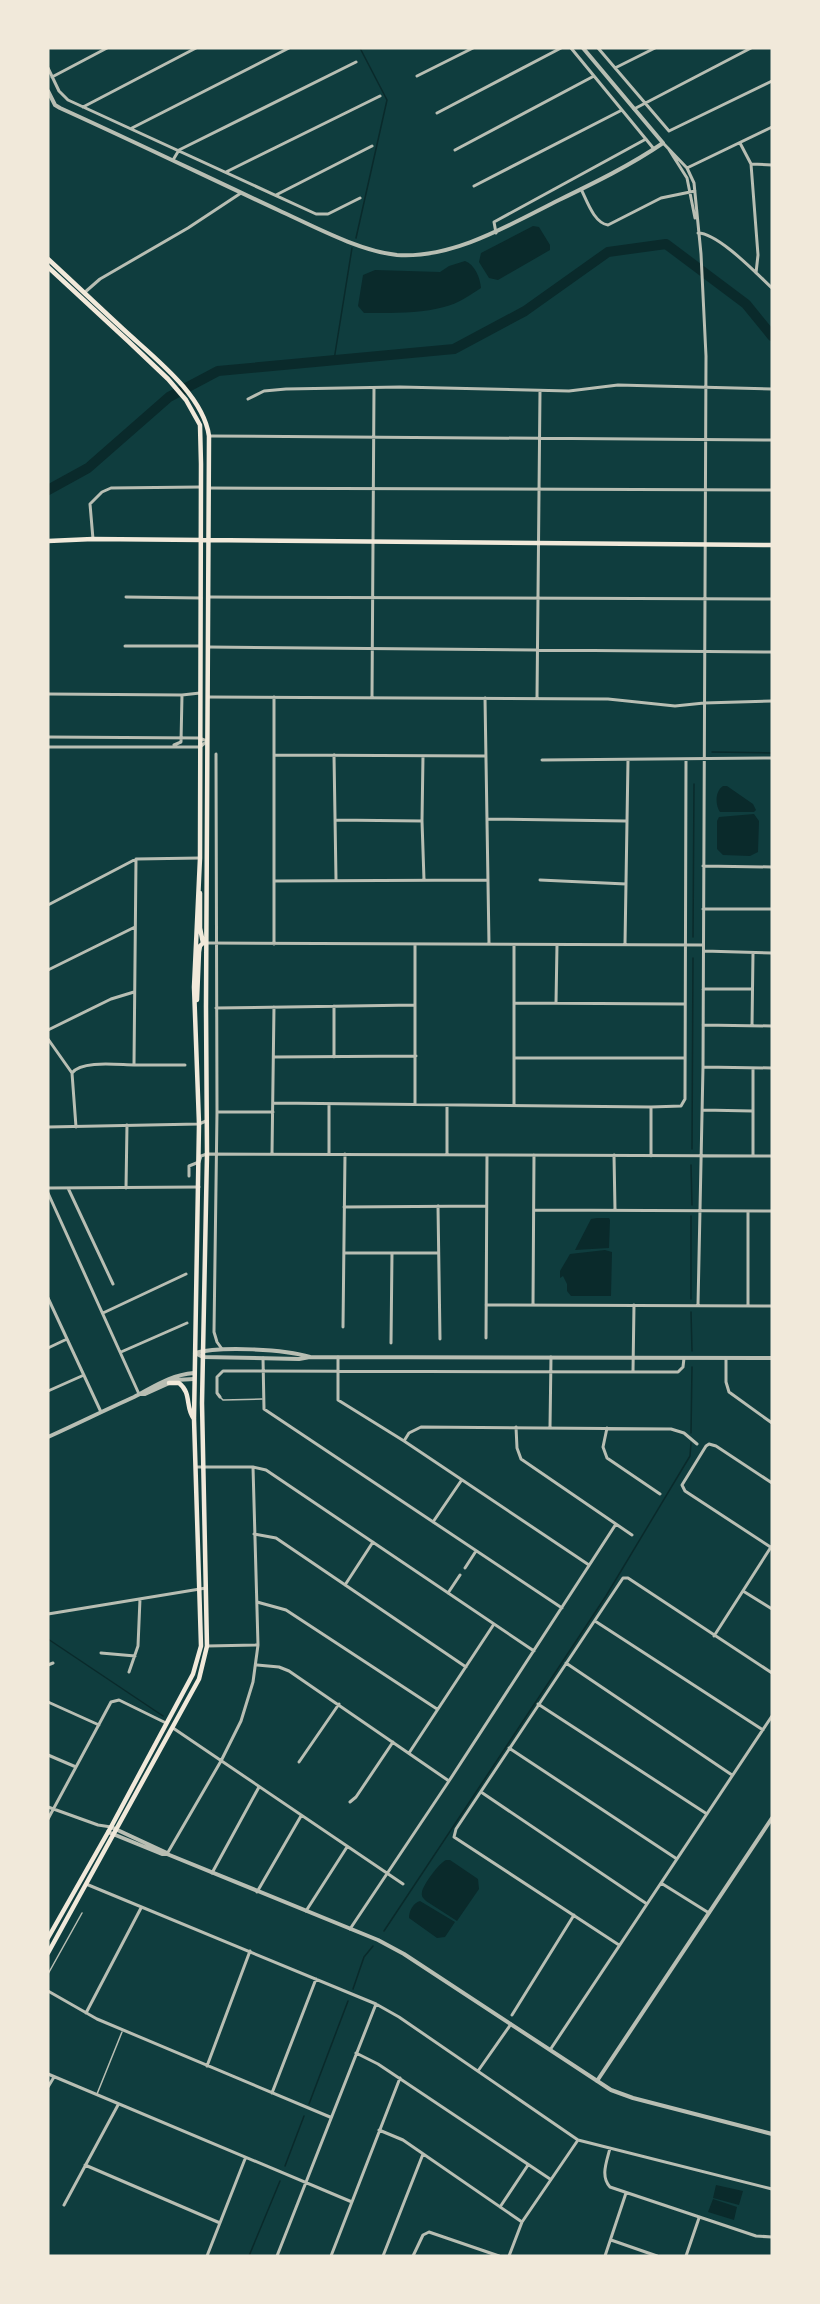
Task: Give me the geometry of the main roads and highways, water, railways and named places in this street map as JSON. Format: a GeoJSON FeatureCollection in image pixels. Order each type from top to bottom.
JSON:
{"type":"FeatureCollection","features":[{"type":"Feature","properties":{"kind":"main road"},"geometry":{"type":"LineString","coordinates":[[48,259],[82,295]]}},
{"type":"Feature","properties":{"kind":"main road"},"geometry":{"type":"LineString","coordinates":[[48,267],[82,295],[192,397],[204,417],[209,436],[205,943],[207,1154],[202,1385],[207,1646],[199,1679],[48,1953]]}},
{"type":"Feature","properties":{"kind":"main road"},"geometry":{"type":"LineString","coordinates":[[171,378],[200,425],[200,928],[205,943]]}},
{"type":"Feature","properties":{"kind":"main road"},"geometry":{"type":"LineString","coordinates":[[48,541],[93,538],[772,545]]}},
{"type":"Feature","properties":{"kind":"main road"},"geometry":{"type":"LineString","coordinates":[[48,1938],[109,1830],[198,1662],[201,1646],[194,1419],[199,1124],[194,987],[200,858]]}},
{"type":"Feature","properties":{"kind":"main road"},"geometry":{"type":"LineString","coordinates":[[196,1008],[199,952],[200,946],[205,943]]}},
{"type":"Feature","properties":{"kind":"main road"},"geometry":{"type":"LineString","coordinates":[[196,1376],[203,1357]]}},
{"type":"Feature","properties":{"kind":"main road"},"geometry":{"type":"LineString","coordinates":[[196,1376],[202,1385]]}},
{"type":"Feature","properties":{"kind":"main road"},"geometry":{"type":"LineString","coordinates":[[169,1383],[179,1383],[187,1391],[191,1416],[194,1419]]}},
{"type":"Feature","properties":{"kind":"water"},"geometry":{"type":"Polygon","coordinates":[[[533,226],[539,227],[550,245],[550,250],[498,280],[489,278],[479,262],[481,253],[533,226]]]}},
{"type":"Feature","properties":{"kind":"water"},"geometry":{"type":"Polygon","coordinates":[[[465,261],[472,265],[481,288],[454,304],[425,311],[394,313],[364,313],[358,306],[363,275],[375,270],[440,272],[449,266],[465,261]]]}},
{"type":"Feature","properties":{"kind":"water"},"geometry":{"type":"Polygon","coordinates":[[[723,786],[727,786],[753,804],[756,810],[754,812],[720,812],[717,798],[718,791],[723,786]]]}},
{"type":"Feature","properties":{"kind":"water"},"geometry":{"type":"Polygon","coordinates":[[[754,814],[759,821],[758,852],[750,856],[723,855],[717,849],[719,817],[754,814]]]}},
{"type":"Feature","properties":{"kind":"water"},"geometry":{"type":"Polygon","coordinates":[[[609,1218],[610,1220],[609,1248],[575,1250],[591,1219],[609,1218]]]}},
{"type":"Feature","properties":{"kind":"water"},"geometry":{"type":"Polygon","coordinates":[[[605,1250],[612,1252],[611,1296],[571,1296],[567,1291],[567,1284],[563,1276],[560,1278],[560,1271],[570,1254],[605,1250]]]}},
{"type":"Feature","properties":{"kind":"water"},"geometry":{"type":"Polygon","coordinates":[[[450,1860],[478,1879],[479,1889],[457,1921],[422,1897],[428,1880],[439,1865],[450,1860]]]}},
{"type":"Feature","properties":{"kind":"water"},"geometry":{"type":"Polygon","coordinates":[[[420,1901],[455,1922],[445,1937],[437,1938],[409,1918],[412,1908],[420,1901]]]}},
{"type":"Feature","properties":{"kind":"water"},"geometry":{"type":"Polygon","coordinates":[[[716,2185],[743,2191],[739,2205],[713,2198],[716,2185]]]}},
{"type":"Feature","properties":{"kind":"water"},"geometry":{"type":"Polygon","coordinates":[[[713,2199],[737,2207],[734,2220],[708,2212],[713,2199]]]}},
{"type":"Feature","properties":{"kind":"waterway"},"geometry":{"type":"LineString","coordinates":[[356,238],[387,100],[360,48]]}},
{"type":"Feature","properties":{"kind":"waterway"},"geometry":{"type":"LineString","coordinates":[[48,490],[88,468],[169,397],[218,371],[454,349],[525,311],[608,252],[666,244],[746,304],[772,336]]}},
{"type":"Feature","properties":{"kind":"waterway"},"geometry":{"type":"LineString","coordinates":[[334,360],[352,248]]}},
{"type":"Feature","properties":{"kind":"waterway"},"geometry":{"type":"LineString","coordinates":[[712,752],[772,753]]}},
{"type":"Feature","properties":{"kind":"waterway"},"geometry":{"type":"LineString","coordinates":[[693,937],[694,784]]}},
{"type":"Feature","properties":{"kind":"waterway"},"geometry":{"type":"LineString","coordinates":[[692,1149],[693,958]]}},
{"type":"Feature","properties":{"kind":"waterway"},"geometry":{"type":"LineString","coordinates":[[691,1165],[692,1205]]}},
{"type":"Feature","properties":{"kind":"waterway"},"geometry":{"type":"LineString","coordinates":[[691,1216],[691,1299]]}},
{"type":"Feature","properties":{"kind":"waterway"},"geometry":{"type":"LineString","coordinates":[[691,1312],[692,1351]]}},
{"type":"Feature","properties":{"kind":"waterway"},"geometry":{"type":"LineString","coordinates":[[691,1433],[692,1367]]}},
{"type":"Feature","properties":{"kind":"waterway"},"geometry":{"type":"LineString","coordinates":[[384,1931],[606,1596],[690,1456],[691,1443]]}},
{"type":"Feature","properties":{"kind":"waterway"},"geometry":{"type":"LineString","coordinates":[[48,1639],[163,1716]]}},
{"type":"Feature","properties":{"kind":"waterway"},"geometry":{"type":"LineString","coordinates":[[353,1989],[364,1957],[373,1946]]}},
{"type":"Feature","properties":{"kind":"waterway"},"geometry":{"type":"LineString","coordinates":[[309,2104],[348,2001]]}},
{"type":"Feature","properties":{"kind":"waterway"},"geometry":{"type":"LineString","coordinates":[[285,2166],[304,2116]]}},
{"type":"Feature","properties":{"kind":"waterway"},"geometry":{"type":"LineString","coordinates":[[249,2256],[280,2181]]}}]}
